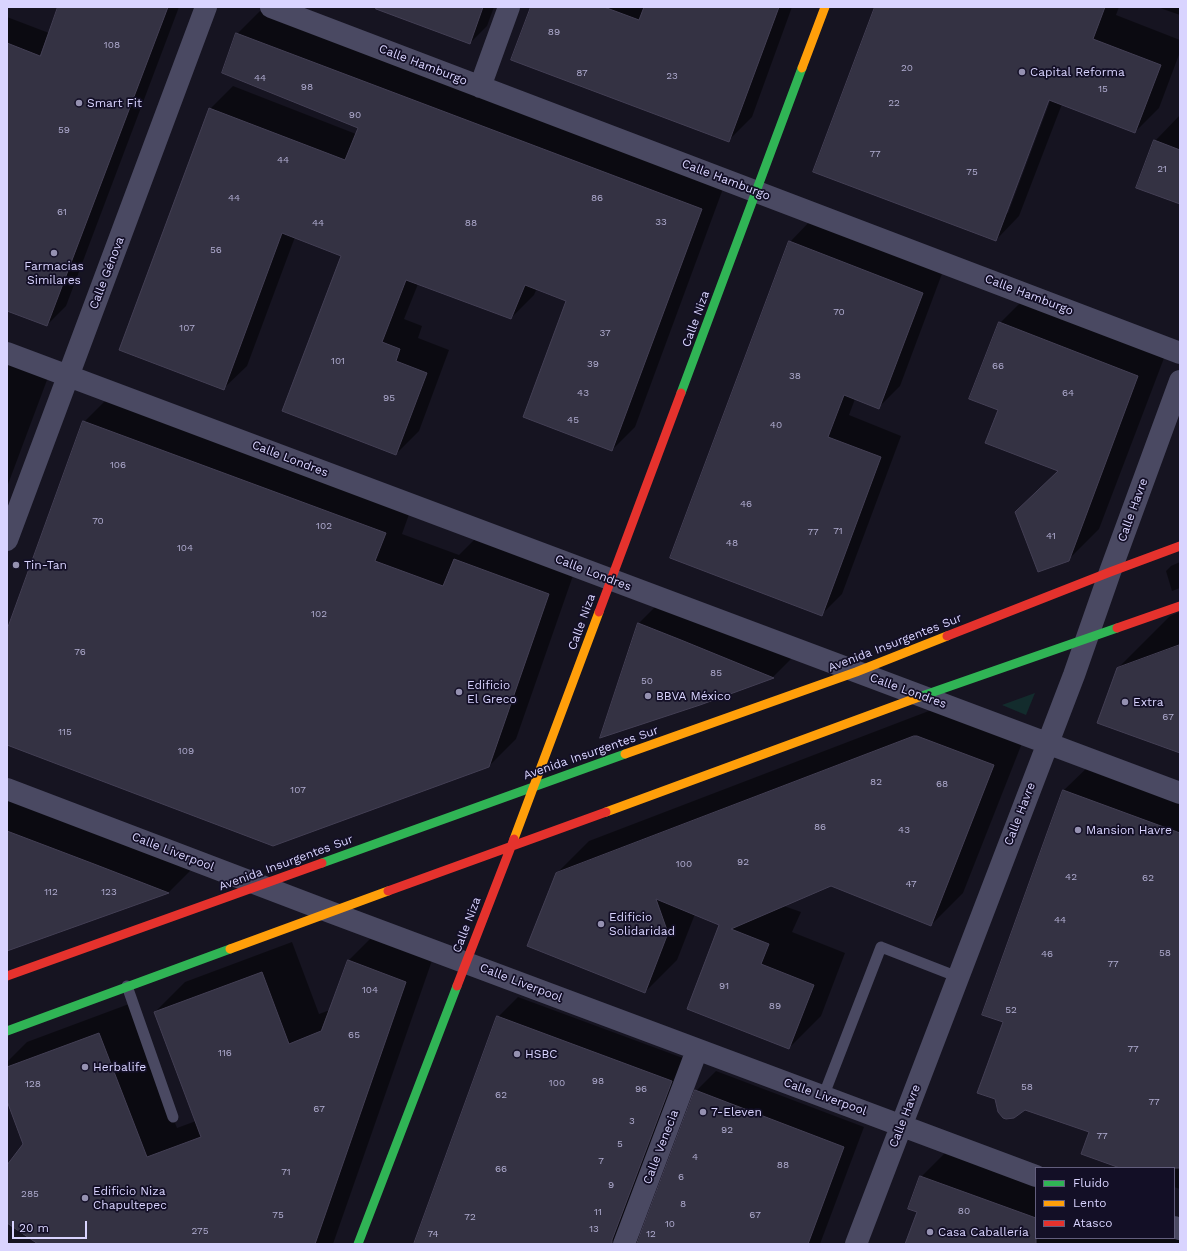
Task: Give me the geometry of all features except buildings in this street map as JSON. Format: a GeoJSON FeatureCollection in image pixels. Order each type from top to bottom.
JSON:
{"type":"FeatureCollection","features":[{"type":"Feature","properties":{"kind":"main road","name":"Calle Niza"},"geometry":{"type":"LineString","coordinates":[[358,1244],[465,962],[534,786],[824,7]]}},
{"type":"Feature","properties":{"kind":"main road","name":"Avenida Insurgentes Sur"},"geometry":{"type":"LineString","coordinates":[[7,976],[534,786],[856,672],[1180,546]]}},
{"type":"Feature","properties":{"kind":"main road"},"geometry":{"type":"LineString","coordinates":[[7,1030],[510,846],[742,763],[921,696],[1180,606]]}},
{"type":"Feature","properties":{"kind":"street","name":"Calle Génova"},"geometry":{"type":"LineString","coordinates":[[7,540],[206,7]]}},
{"type":"Feature","properties":{"kind":"street","name":"Calle Hamburgo"},"geometry":{"type":"LineString","coordinates":[[272,7],[1180,353]]}},
{"type":"Feature","properties":{"kind":"street"},"geometry":{"type":"LineString","coordinates":[[480,87],[509,7]]}},
{"type":"Feature","properties":{"kind":"street","name":"Calle Londres"},"geometry":{"type":"LineString","coordinates":[[7,352],[1180,793]]}},
{"type":"Feature","properties":{"kind":"street","name":"Calle Havre"},"geometry":{"type":"LineString","coordinates":[[856,1244],[1047,744],[1180,381]]}},
{"type":"Feature","properties":{"kind":"street","name":"Calle Liverpool"},"geometry":{"type":"LineString","coordinates":[[7,789],[330,912],[1035,1176]]}},
{"type":"Feature","properties":{"kind":"street","name":"Calle Venecia"},"geometry":{"type":"LineString","coordinates":[[624,1244],[697,1050]]}},
{"type":"Feature","properties":{"kind":"lane"},"geometry":{"type":"LineString","coordinates":[[824,1097],[881,947],[958,977]]}},
{"type":"Feature","properties":{"kind":"lane"},"geometry":{"type":"LineString","coordinates":[[128,986],[173,1117]]}},
{"type":"Feature","properties":{"kind":"green space"},"geometry":{"type":"Polygon","coordinates":[[[1035,693],[1026,715],[1002,705],[1035,693]]]}},
{"type":"Feature","properties":{"kind":"traffic: fast"},"geometry":{"type":"LineString","coordinates":[[681,393],[802,68]]}},
{"type":"Feature","properties":{"kind":"traffic: fast"},"geometry":{"type":"LineString","coordinates":[[919,697],[1117,628]]}},
{"type":"Feature","properties":{"kind":"traffic: fast"},"geometry":{"type":"LineString","coordinates":[[322,863],[625,754]]}},
{"type":"Feature","properties":{"kind":"traffic: fast"},"geometry":{"type":"LineString","coordinates":[[7,1031],[230,949]]}},
{"type":"Feature","properties":{"kind":"traffic: fast"},"geometry":{"type":"LineString","coordinates":[[358,1244],[457,986]]}},
{"type":"Feature","properties":{"kind":"traffic: slow"},"geometry":{"type":"LineString","coordinates":[[802,68],[825,7]]}},
{"type":"Feature","properties":{"kind":"traffic: slow"},"geometry":{"type":"LineString","coordinates":[[514,839],[599,612]]}},
{"type":"Feature","properties":{"kind":"traffic: slow"},"geometry":{"type":"LineString","coordinates":[[625,754],[856,672],[947,636]]}},
{"type":"Feature","properties":{"kind":"traffic: slow"},"geometry":{"type":"LineString","coordinates":[[606,812],[919,697]]}},
{"type":"Feature","properties":{"kind":"traffic: slow"},"geometry":{"type":"LineString","coordinates":[[230,949],[388,891]]}},
{"type":"Feature","properties":{"kind":"traffic: jam"},"geometry":{"type":"LineString","coordinates":[[599,612],[681,393]]}},
{"type":"Feature","properties":{"kind":"traffic: jam"},"geometry":{"type":"LineString","coordinates":[[947,636],[1180,546]]}},
{"type":"Feature","properties":{"kind":"traffic: jam"},"geometry":{"type":"LineString","coordinates":[[1117,628],[1180,606]]}},
{"type":"Feature","properties":{"kind":"traffic: jam"},"geometry":{"type":"LineString","coordinates":[[388,891],[606,812]]}},
{"type":"Feature","properties":{"kind":"traffic: jam"},"geometry":{"type":"LineString","coordinates":[[457,986],[514,839]]}},
{"type":"Feature","properties":{"kind":"traffic: jam"},"geometry":{"type":"LineString","coordinates":[[7,976],[322,863]]}},
{"type":"Feature","properties":{"kind":"place","name":"Capital Reforma"},"geometry":{"type":"Point","coordinates":[1022,72]}},
{"type":"Feature","properties":{"kind":"place","name":"Smart Fit"},"geometry":{"type":"Point","coordinates":[79,103]}},
{"type":"Feature","properties":{"kind":"place","name":"Farmacias Similares"},"geometry":{"type":"Point","coordinates":[54,253]}},
{"type":"Feature","properties":{"kind":"place","name":"Tin-Tan"},"geometry":{"type":"Point","coordinates":[16,565]}},
{"type":"Feature","properties":{"kind":"place","name":"Edificio El Greco"},"geometry":{"type":"Point","coordinates":[459,692]}},
{"type":"Feature","properties":{"kind":"place","name":"BBVA México"},"geometry":{"type":"Point","coordinates":[648,696]}},
{"type":"Feature","properties":{"kind":"place","name":"Extra"},"geometry":{"type":"Point","coordinates":[1125,702]}},
{"type":"Feature","properties":{"kind":"place","name":"Mansion Havre"},"geometry":{"type":"Point","coordinates":[1078,830]}},
{"type":"Feature","properties":{"kind":"place","name":"Edificio Solidaridad"},"geometry":{"type":"Point","coordinates":[601,924]}},
{"type":"Feature","properties":{"kind":"place","name":"HSBC"},"geometry":{"type":"Point","coordinates":[517,1054]}},
{"type":"Feature","properties":{"kind":"place","name":"Herbalife"},"geometry":{"type":"Point","coordinates":[85,1067]}},
{"type":"Feature","properties":{"kind":"place","name":"7-Eleven"},"geometry":{"type":"Point","coordinates":[703,1112]}},
{"type":"Feature","properties":{"kind":"place","name":"Edificio Niza Chapultepec"},"geometry":{"type":"Point","coordinates":[85,1198]}},
{"type":"Feature","properties":{"kind":"place","name":"Casa Caballería"},"geometry":{"type":"Point","coordinates":[930,1232]}}]}
